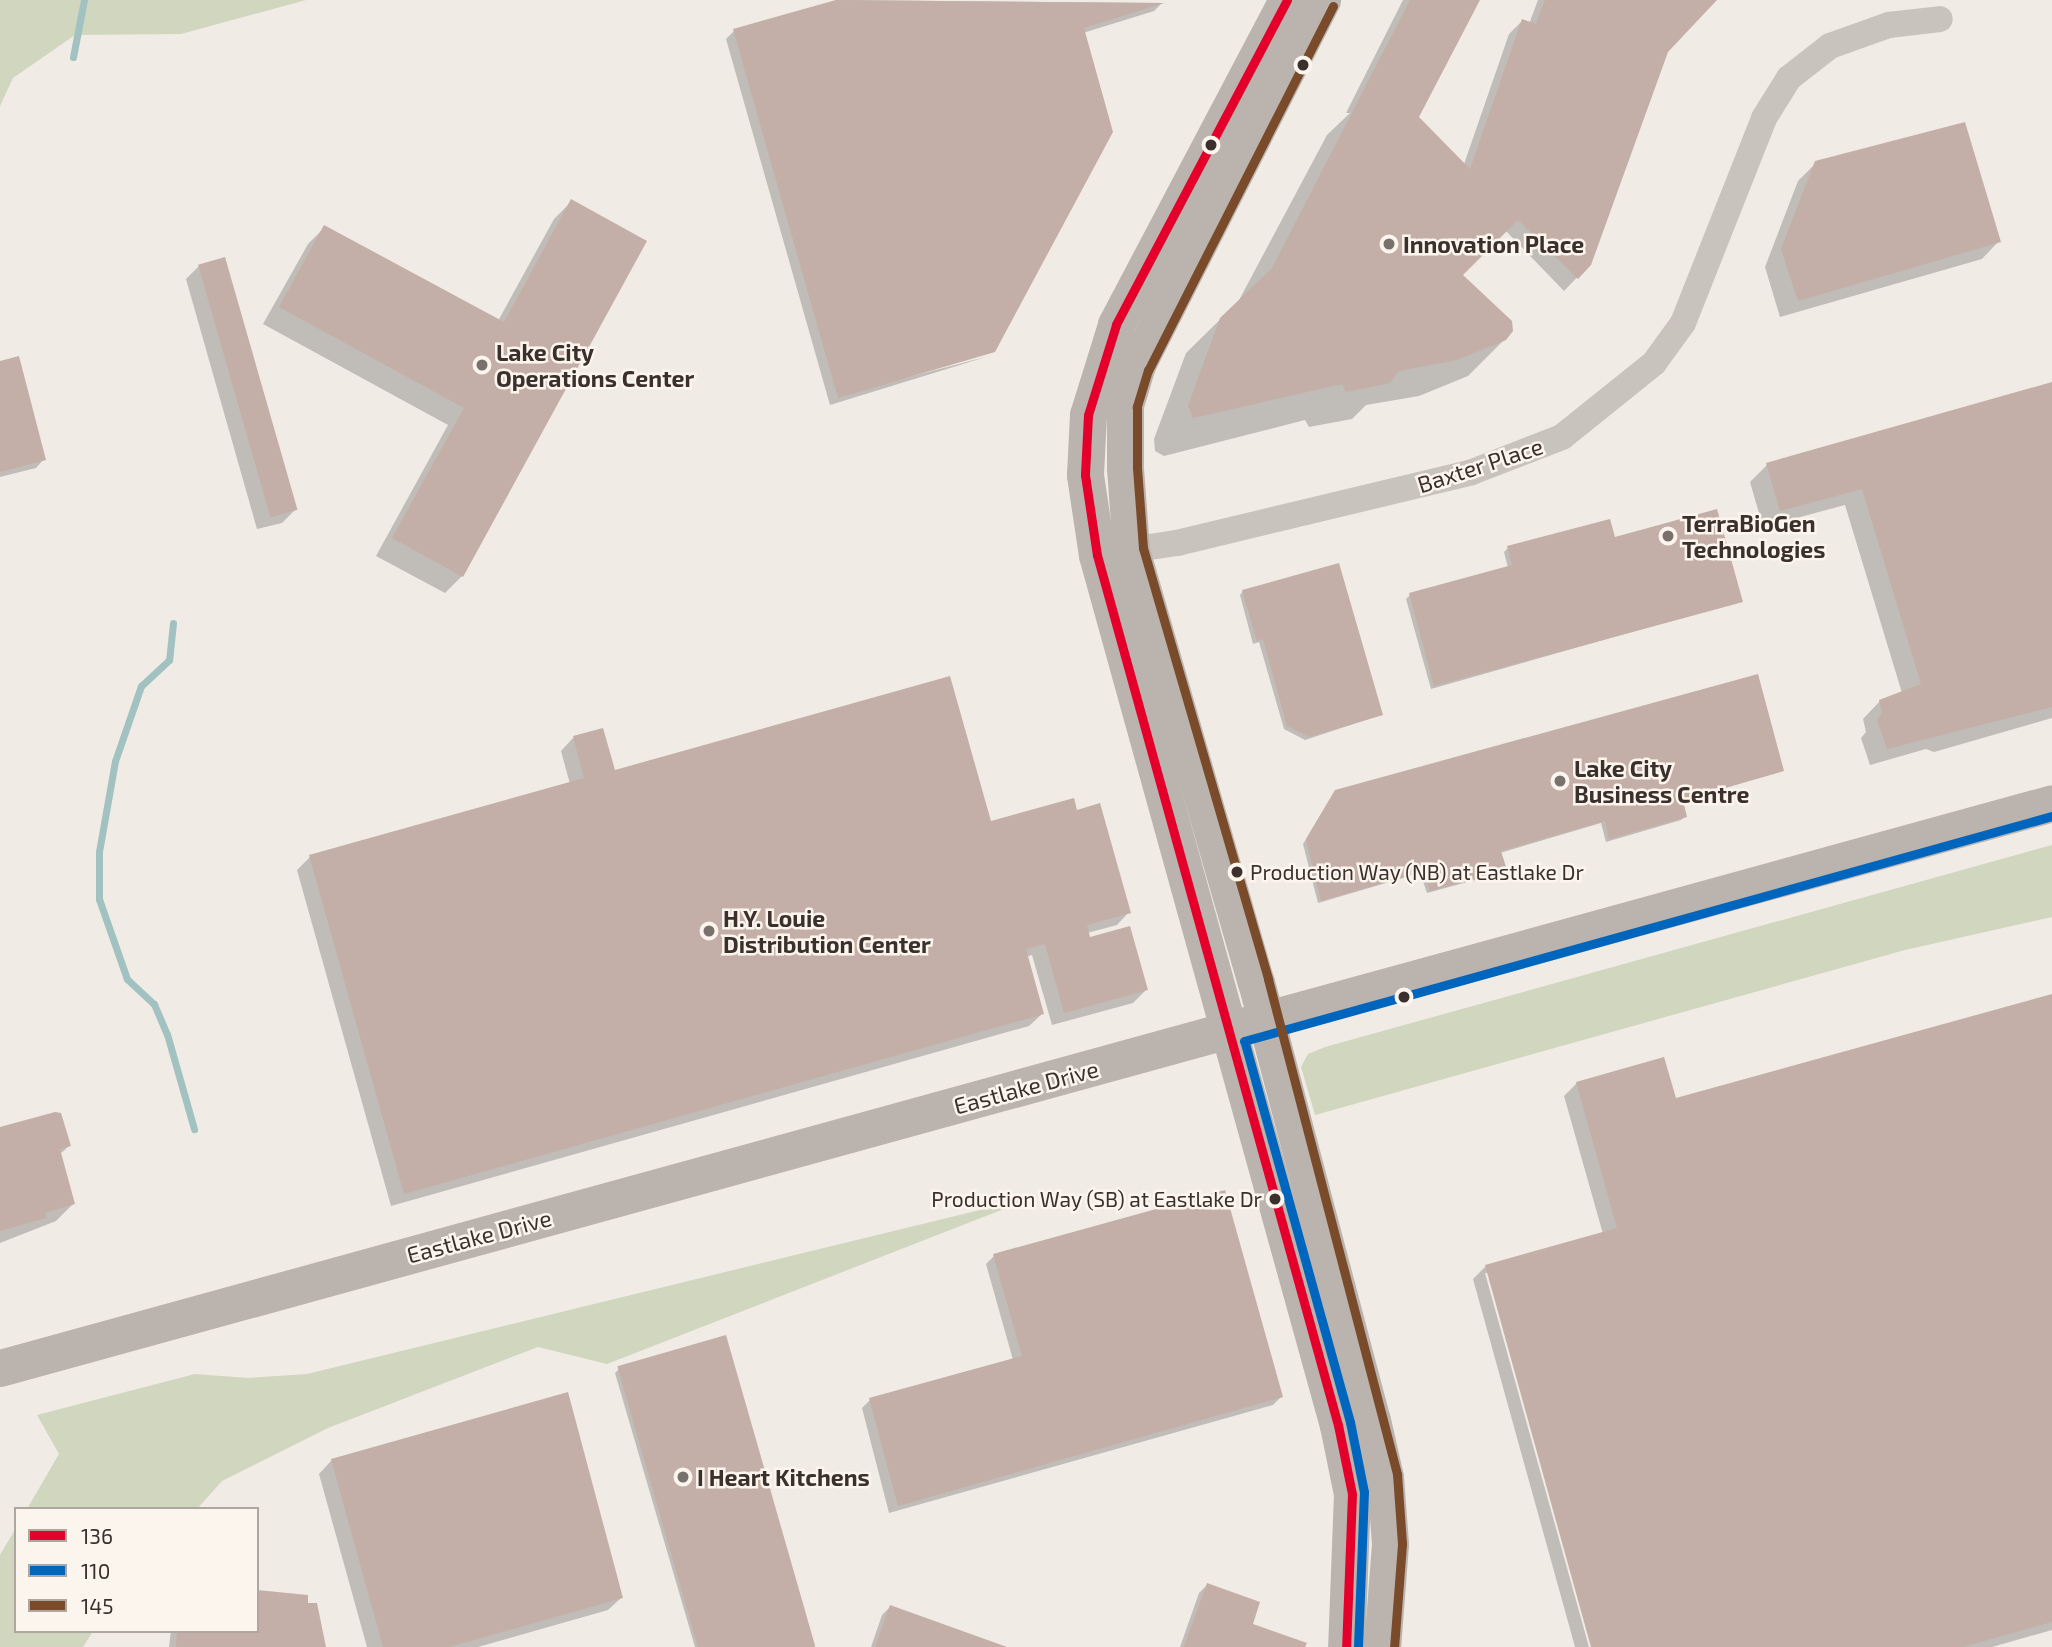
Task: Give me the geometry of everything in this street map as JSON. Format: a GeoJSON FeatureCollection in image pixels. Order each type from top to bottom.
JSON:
{"type":"FeatureCollection","features":[{"type":"Feature","properties":{"kind":"street"},"geometry":{"type":"LineString","coordinates":[[1287,0],[1116,325],[1097,379],[1088,415],[1085,475],[1114,552],[1266,1022],[1359,1360],[1385,1477],[1390,1544],[1382,1647]]}},
{"type":"Feature","properties":{"kind":"street"},"geometry":{"type":"LineString","coordinates":[[1322,0],[1137,365],[1125,405],[1114,552],[1229,1032],[1338,1425],[1352,1494],[1346,1647]]}},
{"type":"Feature","properties":{"kind":"street","name":"Baxter Place"},"geometry":{"type":"LineString","coordinates":[[1114,552],[1252,526],[1472,472],[1562,437],[1654,363],[1683,323],[1764,118],[1789,78],[1830,46],[1889,25],[1940,19]]}},
{"type":"Feature","properties":{"kind":"street","name":"Eastlake Drive"},"geometry":{"type":"LineString","coordinates":[[0,1368],[1266,1022],[2052,803]]}},
{"type":"Feature","properties":{"kind":"green space"},"geometry":{"type":"Polygon","coordinates":[[[0,0],[306,0],[181,34],[75,35],[13,78],[0,106],[0,0]]]}},
{"type":"Feature","properties":{"kind":"green space"},"geometry":{"type":"Polygon","coordinates":[[[2052,845],[2052,917],[1905,950],[1315,1115],[1301,1067],[1308,1054],[1325,1047],[2052,845]]]}},
{"type":"Feature","properties":{"kind":"green space"},"geometry":{"type":"Polygon","coordinates":[[[1037,1196],[607,1364],[538,1347],[328,1428],[222,1481],[199,1507],[28,1507],[59,1454],[37,1415],[195,1374],[248,1378],[307,1374],[1037,1196]]]}},
{"type":"Feature","properties":{"kind":"green space"},"geometry":{"type":"Polygon","coordinates":[[[14,1531],[14,1633],[92,1633],[83,1647],[0,1647],[0,1555],[14,1531]]]}},
{"type":"Feature","properties":{"kind":"building"},"geometry":{"type":"Polygon","coordinates":[[[836,0],[1164,3],[1084,28],[1113,132],[995,352],[838,398],[733,29],[836,0]]]}},
{"type":"Feature","properties":{"kind":"building"},"geometry":{"type":"Polygon","coordinates":[[[1410,0],[1480,0],[1419,117],[1470,169],[1522,19],[1536,24],[1545,0],[1717,0],[1668,52],[1591,265],[1578,279],[1518,220],[1463,275],[1512,321],[1513,331],[1506,340],[1457,360],[1399,371],[1390,383],[1346,392],[1342,384],[1193,418],[1188,406],[1220,318],[1272,268],[1410,0]]]}},
{"type":"Feature","properties":{"kind":"building"},"geometry":{"type":"Polygon","coordinates":[[[1965,122],[2001,242],[1798,301],[1781,249],[1815,161],[1965,122]]]}},
{"type":"Feature","properties":{"kind":"building","name":"Lake City Operations Center"},"geometry":{"type":"Polygon","coordinates":[[[571,199],[647,241],[463,577],[392,538],[464,408],[279,307],[324,225],[504,322],[571,199]]]}},
{"type":"Feature","properties":{"kind":"building"},"geometry":{"type":"Polygon","coordinates":[[[225,257],[297,510],[271,518],[198,265],[225,257]]]}},
{"type":"Feature","properties":{"kind":"building"},"geometry":{"type":"Polygon","coordinates":[[[19,356],[46,460],[0,472],[0,361],[19,356]]]}},
{"type":"Feature","properties":{"kind":"building"},"geometry":{"type":"Polygon","coordinates":[[[2052,382],[2052,707],[1887,749],[1877,720],[1882,713],[1879,700],[1921,684],[1862,489],[1780,511],[1766,463],[2052,382]]]}},
{"type":"Feature","properties":{"kind":"building"},"geometry":{"type":"Polygon","coordinates":[[[1717,509],[1743,602],[1434,686],[1409,593],[1512,565],[1507,546],[1610,519],[1615,537],[1717,509]]]}},
{"type":"Feature","properties":{"kind":"building"},"geometry":{"type":"Polygon","coordinates":[[[1339,563],[1383,715],[1309,737],[1287,726],[1263,639],[1257,641],[1242,590],[1339,563]]]}},
{"type":"Feature","properties":{"kind":"building","name":"Lake City Business Centre"},"geometry":{"type":"Polygon","coordinates":[[[1758,674],[1784,771],[1683,800],[1687,817],[1609,839],[1605,821],[1501,851],[1507,870],[1430,891],[1424,871],[1321,901],[1306,839],[1335,790],[1758,674]]]}},
{"type":"Feature","properties":{"kind":"building","name":"H.Y. Louie Distribution Center"},"geometry":{"type":"Polygon","coordinates":[[[950,676],[991,821],[1074,798],[1077,810],[1100,803],[1131,913],[1087,925],[1090,937],[1130,926],[1148,990],[1064,1013],[1045,944],[1026,949],[1044,1014],[404,1194],[309,855],[584,778],[573,736],[603,728],[615,770],[950,676]]]}},
{"type":"Feature","properties":{"kind":"building"},"geometry":{"type":"Polygon","coordinates":[[[2052,994],[2052,1622],[1963,1647],[1591,1647],[1485,1265],[1617,1228],[1576,1082],[1664,1057],[1676,1098],[2052,994]]]}},
{"type":"Feature","properties":{"kind":"building"},"geometry":{"type":"Polygon","coordinates":[[[55,1112],[61,1113],[71,1146],[60,1149],[75,1204],[45,1213],[46,1218],[0,1231],[0,1127],[55,1112]]]}},
{"type":"Feature","properties":{"kind":"building"},"geometry":{"type":"Polygon","coordinates":[[[1225,1190],[1283,1397],[898,1506],[869,1398],[1022,1356],[993,1254],[1225,1190]]]}},
{"type":"Feature","properties":{"kind":"building"},"geometry":{"type":"Polygon","coordinates":[[[726,1335],[815,1646],[698,1647],[617,1366],[726,1335]]]}},
{"type":"Feature","properties":{"kind":"building"},"geometry":{"type":"Polygon","coordinates":[[[568,1392],[623,1598],[449,1647],[383,1647],[331,1459],[568,1392]]]}},
{"type":"Feature","properties":{"kind":"building"},"geometry":{"type":"Polygon","coordinates":[[[1207,1583],[1260,1602],[1253,1624],[1307,1643],[1305,1647],[1184,1647],[1207,1583]]]}},
{"type":"Feature","properties":{"kind":"building"},"geometry":{"type":"Polygon","coordinates":[[[259,1590],[308,1595],[308,1603],[317,1603],[326,1647],[176,1647],[177,1633],[259,1633],[259,1590]]]}},
{"type":"Feature","properties":{"kind":"building"},"geometry":{"type":"Polygon","coordinates":[[[890,1605],[1007,1647],[875,1647],[890,1605]]]}},
{"type":"Feature","properties":{"kind":"waterway"},"geometry":{"type":"LineString","coordinates":[[73,57],[84,0]]}},
{"type":"Feature","properties":{"kind":"waterway"},"geometry":{"type":"LineString","coordinates":[[173,623],[169,660],[141,686],[115,761],[99,852],[99,899],[127,979],[154,1004],[167,1034],[194,1129]]}},
{"type":"Feature","properties":{"kind":"transit line","name":"136"},"geometry":{"type":"LineString","coordinates":[[1287,0],[1116,325],[1088,415],[1085,475],[1097,555],[1338,1425],[1352,1494],[1346,1647]]}},
{"type":"Feature","properties":{"kind":"transit line","name":"145"},"geometry":{"type":"LineString","coordinates":[[1333,6],[1148,370],[1137,407],[1137,468],[1143,548],[1268,979],[1397,1474],[1402,1544],[1394,1647]]}},
{"type":"Feature","properties":{"kind":"transit line","name":"110"},"geometry":{"type":"LineString","coordinates":[[1358,1647],[1364,1492],[1350,1422],[1244,1041],[2052,816]]}},
{"type":"Feature","properties":{"kind":"place","name":"Innovation Place"},"geometry":{"type":"Point","coordinates":[1389,244]}},
{"type":"Feature","properties":{"kind":"place","name":"Lake City Operations Center"},"geometry":{"type":"Point","coordinates":[482,365]}},
{"type":"Feature","properties":{"kind":"place","name":"TerraBioGen Technologies"},"geometry":{"type":"Point","coordinates":[1668,536]}},
{"type":"Feature","properties":{"kind":"place","name":"Lake City Business Centre"},"geometry":{"type":"Point","coordinates":[1560,781]}},
{"type":"Feature","properties":{"kind":"place","name":"Production Way (NB) at Eastlake Dr"},"geometry":{"type":"Point","coordinates":[1237,872]}},
{"type":"Feature","properties":{"kind":"place","name":"H.Y. Louie Distribution Center"},"geometry":{"type":"Point","coordinates":[709,931]}},
{"type":"Feature","properties":{"kind":"place","name":"Production Way (SB) at Eastlake Dr"},"geometry":{"type":"Point","coordinates":[1275,1199]}},
{"type":"Feature","properties":{"kind":"place","name":"I Heart Kitchens"},"geometry":{"type":"Point","coordinates":[683,1477]}}]}
